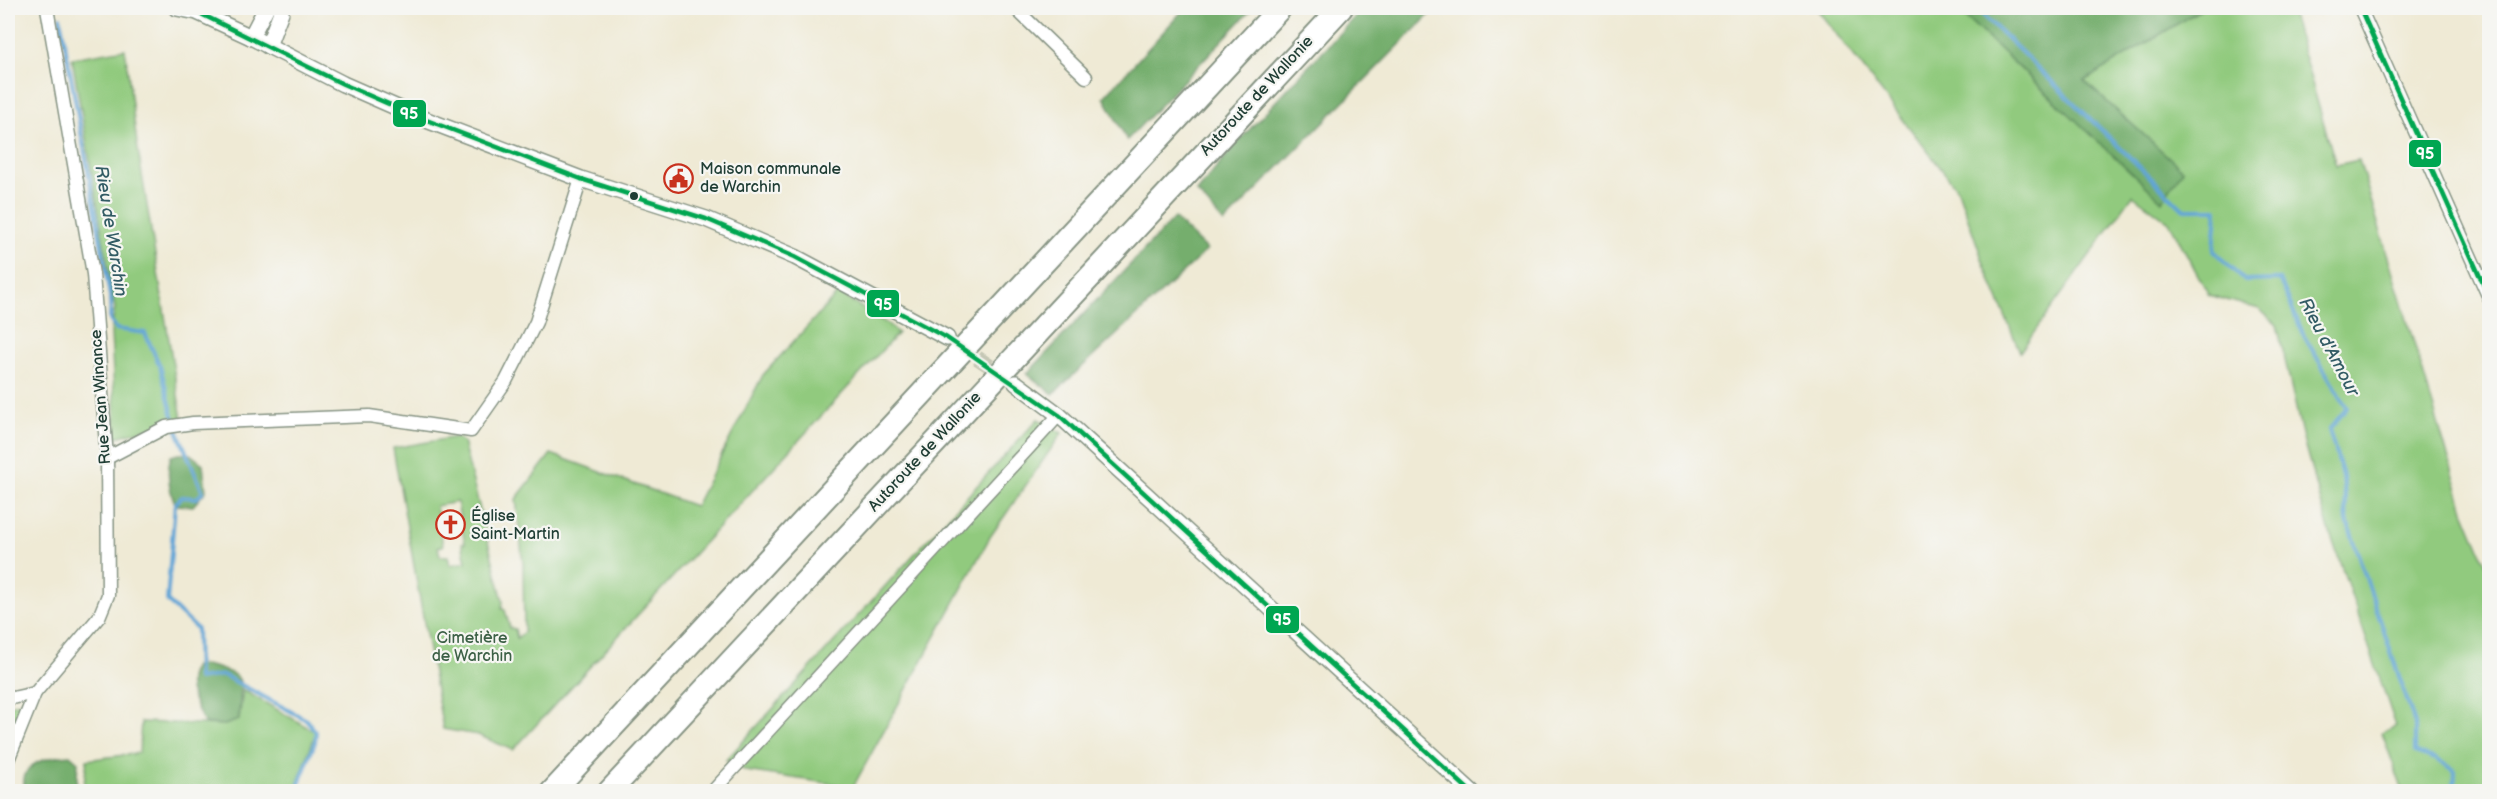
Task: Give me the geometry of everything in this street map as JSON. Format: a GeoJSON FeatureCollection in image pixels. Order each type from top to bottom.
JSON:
{"type":"FeatureCollection","features":[{"type":"Feature","properties":{"kind":"highway"},"geometry":{"type":"LineString","coordinates":[[552,792],[1118,179],[1280,8]]}},
{"type":"Feature","properties":{"kind":"highway","name":"Autoroute de Wallonie"},"geometry":{"type":"LineString","coordinates":[[609,792],[1151,208],[1341,8]]}},
{"type":"Feature","properties":{"kind":"street","name":"Rue Jean Winance"},"geometry":{"type":"LineString","coordinates":[[8,760],[34,693],[99,617],[108,595],[106,458],[93,274],[46,8]]}},
{"type":"Feature","properties":{"kind":"street"},"geometry":{"type":"LineString","coordinates":[[177,8],[196,12],[343,84],[416,116],[581,179],[706,219],[785,253],[947,338]]}},
{"type":"Feature","properties":{"kind":"street"},"geometry":{"type":"LineString","coordinates":[[251,37],[266,8]]}},
{"type":"Feature","properties":{"kind":"street"},"geometry":{"type":"LineString","coordinates":[[268,46],[281,12],[280,8]]}},
{"type":"Feature","properties":{"kind":"street"},"geometry":{"type":"LineString","coordinates":[[1015,8],[1086,77]]}},
{"type":"Feature","properties":{"kind":"street"},"geometry":{"type":"LineString","coordinates":[[2360,8],[2490,300]]}},
{"type":"Feature","properties":{"kind":"street"},"geometry":{"type":"LineString","coordinates":[[106,458],[166,427],[193,423],[369,416],[471,431],[506,381],[536,322],[581,179]]}},
{"type":"Feature","properties":{"kind":"street"},"geometry":{"type":"LineString","coordinates":[[1016,383],[1059,415],[1473,792]]}},
{"type":"Feature","properties":{"kind":"street"},"geometry":{"type":"LineString","coordinates":[[712,792],[1059,415]]}},
{"type":"Feature","properties":{"kind":"street"},"geometry":{"type":"LineString","coordinates":[[8,699],[34,693]]}},
{"type":"Feature","properties":{"kind":"green space"},"geometry":{"type":"Polygon","coordinates":[[[1185,8],[1253,8],[1127,140],[1104,97],[1185,8]]]}},
{"type":"Feature","properties":{"kind":"green space"},"geometry":{"type":"Polygon","coordinates":[[[1363,8],[1436,8],[1224,223],[1197,192],[1234,146],[1363,8]]]}},
{"type":"Feature","properties":{"kind":"green space"},"geometry":{"type":"Polygon","coordinates":[[[1816,8],[1956,8],[2064,110],[2183,170],[2084,81],[2203,8],[2290,8],[2336,165],[2359,160],[2465,513],[2489,571],[2489,791],[2403,791],[2382,733],[2396,726],[2328,527],[2304,443],[2277,325],[2259,309],[2209,295],[2169,222],[2133,195],[2020,352],[1985,267],[1958,190],[1816,8]]]}},
{"type":"Feature","properties":{"kind":"green space"},"geometry":{"type":"Polygon","coordinates":[[[1956,8],[2203,8],[2084,81],[2183,170],[2162,201],[1956,8]]]}},
{"type":"Feature","properties":{"kind":"green space"},"geometry":{"type":"Polygon","coordinates":[[[125,49],[137,144],[182,420],[116,437],[111,332],[115,308],[72,58],[125,49]]]}},
{"type":"Feature","properties":{"kind":"green space"},"geometry":{"type":"Polygon","coordinates":[[[1174,218],[1207,250],[1053,394],[1027,374],[1174,218]]]}},
{"type":"Feature","properties":{"kind":"green space","name":"Cimetière de Warchin"},"geometry":{"type":"Polygon","coordinates":[[[838,293],[888,324],[898,333],[513,750],[478,735],[443,729],[393,448],[456,437],[463,442],[503,601],[502,609],[505,610],[510,628],[515,629],[517,638],[524,632],[523,564],[516,499],[551,454],[695,506],[763,375],[838,293]],[[457,502],[436,506],[443,546],[438,547],[440,556],[448,556],[450,565],[466,562],[462,543],[465,543],[457,502]]]}},
{"type":"Feature","properties":{"kind":"green space"},"geometry":{"type":"Polygon","coordinates":[[[1038,419],[1062,433],[990,537],[853,787],[746,771],[726,760],[1038,419]]]}},
{"type":"Feature","properties":{"kind":"green space"},"geometry":{"type":"Polygon","coordinates":[[[190,454],[203,464],[206,491],[193,506],[176,505],[172,494],[169,462],[171,456],[190,454]]]}},
{"type":"Feature","properties":{"kind":"green space"},"geometry":{"type":"Polygon","coordinates":[[[205,665],[237,677],[241,688],[239,720],[224,725],[204,723],[191,694],[190,680],[195,666],[205,665]]]}},
{"type":"Feature","properties":{"kind":"green space"},"geometry":{"type":"Polygon","coordinates":[[[243,690],[316,732],[295,791],[83,792],[87,760],[139,753],[141,722],[225,725],[239,720],[243,690]]]}},
{"type":"Feature","properties":{"kind":"green space"},"geometry":{"type":"Polygon","coordinates":[[[23,702],[8,736],[8,705],[23,702]]]}},
{"type":"Feature","properties":{"kind":"green space"},"geometry":{"type":"Polygon","coordinates":[[[70,755],[78,762],[76,791],[25,791],[25,774],[36,763],[70,755]]]}},
{"type":"Feature","properties":{"kind":"waterway","name":"Rieu d'Amour"},"geometry":{"type":"LineString","coordinates":[[1976,8],[2183,209],[2217,209],[2214,251],[2245,281],[2280,280],[2304,336],[2347,408],[2329,430],[2343,476],[2347,521],[2415,724],[2415,752],[2436,759],[2455,771],[2454,792]]}},
{"type":"Feature","properties":{"kind":"waterway","name":"Rieu de Warchin"},"geometry":{"type":"LineString","coordinates":[[60,17],[111,302],[110,320],[116,329],[145,333],[160,366],[174,420]]}},
{"type":"Feature","properties":{"kind":"waterway","name":"Rieu de Warchin"},"geometry":{"type":"LineString","coordinates":[[176,428],[203,492],[197,498],[182,497],[175,504],[167,601],[197,629],[198,679],[223,675],[307,720],[316,732],[315,742],[296,792]]}},
{"type":"Feature","properties":{"kind":"tunnel"},"geometry":{"type":"LineString","coordinates":[[958,345],[1008,378]]}},
{"type":"Feature","properties":{"kind":"transit line","name":"95"},"geometry":{"type":"LineString","coordinates":[[177,8],[197,12],[343,84],[416,116],[581,179],[706,219],[795,257],[947,338],[1059,415],[1471,792]]}},
{"type":"Feature","properties":{"kind":"transit line","name":"95"},"geometry":{"type":"LineString","coordinates":[[2360,8],[2490,299]]}},
{"type":"Feature","properties":{"kind":"place","name":"Maison communale de Warchin"},"geometry":{"type":"Point","coordinates":[679,178]}},
{"type":"Feature","properties":{"kind":"place","name":"Église Saint-Martin"},"geometry":{"type":"Point","coordinates":[450,525]}}]}
